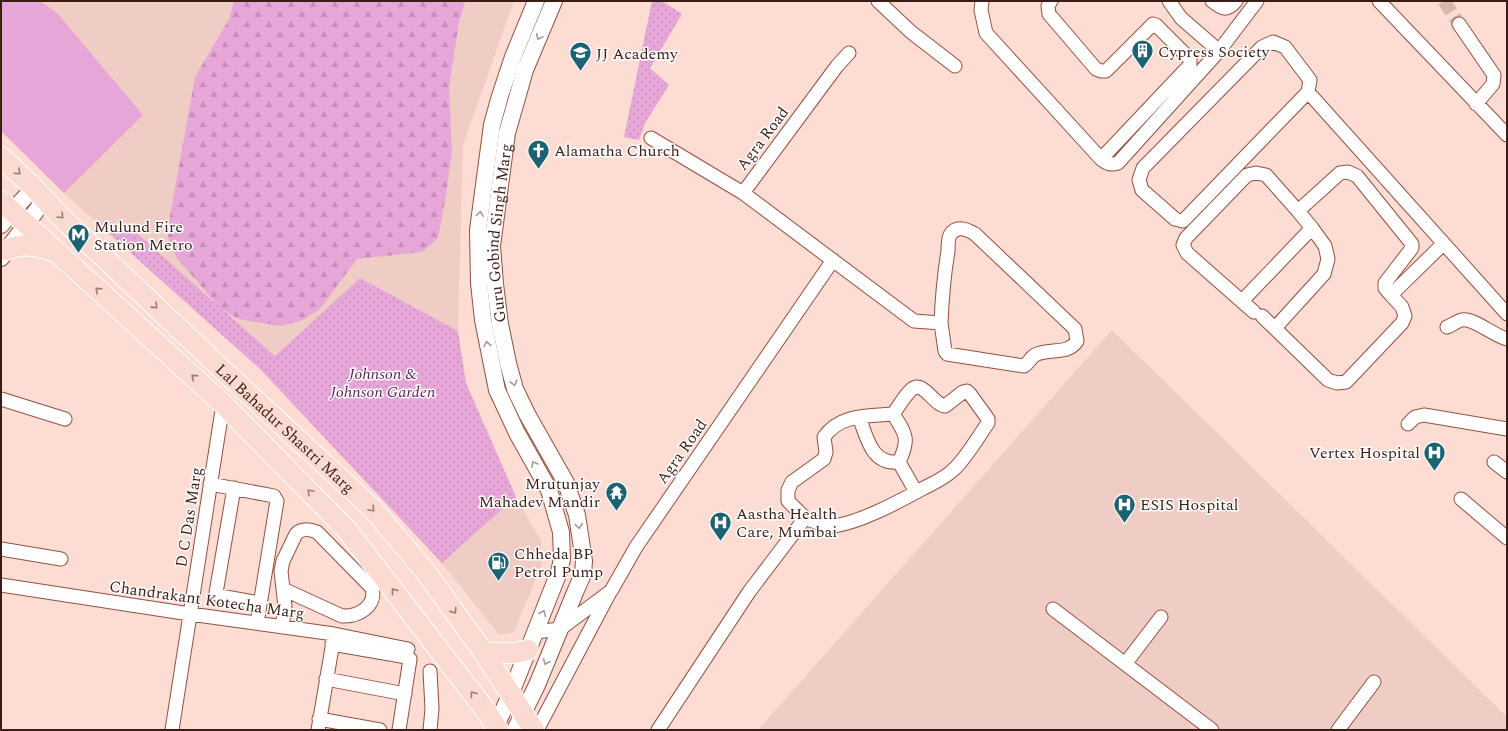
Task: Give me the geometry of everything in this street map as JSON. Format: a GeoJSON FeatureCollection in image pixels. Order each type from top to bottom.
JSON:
{"type":"FeatureCollection","features":[{"type":"Feature","properties":{"kind":"main road","name":"Lal Bahadur Shastri Marg"},"geometry":{"type":"LineString","coordinates":[[1,157],[39,193],[60,216],[228,376],[372,508],[426,571],[511,693],[520,721],[534,730]]}},
{"type":"Feature","properties":{"kind":"main road","name":"Lal Bahadur Shastri Marg"},"geometry":{"type":"LineString","coordinates":[[5,212],[26,224],[223,404],[347,530],[486,711],[497,728]]}},
{"type":"Feature","properties":{"kind":"main road"},"geometry":{"type":"LineString","coordinates":[[4,254],[15,246],[26,245],[57,252]]}},
{"type":"Feature","properties":{"kind":"main road"},"geometry":{"type":"LineString","coordinates":[[484,653],[515,653],[532,641]]}},
{"type":"Feature","properties":{"kind":"street","name":"Guru Gobind Singh Marg"},"geometry":{"type":"LineString","coordinates":[[497,728],[559,572],[562,559],[561,532],[549,490],[514,428],[496,390],[483,320],[480,283],[478,230],[492,125],[513,57],[536,1]]}},
{"type":"Feature","properties":{"kind":"street","name":"Guru Gobind Singh Marg"},"geometry":{"type":"LineString","coordinates":[[520,721],[582,574],[584,561],[577,515],[566,483],[515,389],[500,324],[492,246],[507,133],[525,70],[554,1]]}},
{"type":"Feature","properties":{"kind":"street"},"geometry":{"type":"LineString","coordinates":[[878,1],[911,32],[955,66]]}},
{"type":"Feature","properties":{"kind":"street"},"geometry":{"type":"LineString","coordinates":[[982,1],[981,10],[986,33],[1101,160],[1113,165],[1118,163],[1219,51],[1257,1]]}},
{"type":"Feature","properties":{"kind":"street"},"geometry":{"type":"LineString","coordinates":[[1051,1],[1048,6],[1048,14],[1096,69],[1101,72],[1106,71],[1153,24],[1156,25],[1190,59],[1190,65],[1101,160]]}},
{"type":"Feature","properties":{"kind":"street"},"geometry":{"type":"LineString","coordinates":[[1212,1],[1224,9],[1231,7],[1236,1]]}},
{"type":"Feature","properties":{"kind":"street"},"geometry":{"type":"LineString","coordinates":[[1379,1],[1507,135]]}},
{"type":"Feature","properties":{"kind":"street"},"geometry":{"type":"LineString","coordinates":[[1170,2],[1181,18],[1219,51]]}},
{"type":"Feature","properties":{"kind":"street"},"geometry":{"type":"LineString","coordinates":[[1459,24],[1494,75],[1493,84],[1476,104]]}},
{"type":"Feature","properties":{"kind":"street"},"geometry":{"type":"LineString","coordinates":[[1273,42],[1285,47],[1310,80],[1308,92],[1183,221],[1175,218],[1142,190],[1140,180],[1143,168],[1262,47],[1273,42]]}},
{"type":"Feature","properties":{"kind":"street","name":"Agra Road"},"geometry":{"type":"LineString","coordinates":[[849,53],[837,66],[743,193],[914,321],[941,323]]}},
{"type":"Feature","properties":{"kind":"street"},"geometry":{"type":"LineString","coordinates":[[1308,92],[1507,314]]}},
{"type":"Feature","properties":{"kind":"street"},"geometry":{"type":"LineString","coordinates":[[651,138],[743,193]]}},
{"type":"Feature","properties":{"kind":"street"},"geometry":{"type":"LineString","coordinates":[[1275,328],[1324,274],[1328,259],[1325,246],[1298,211],[1266,175],[1256,173],[1247,175],[1186,238],[1183,245],[1187,253],[1275,328],[1328,380],[1337,383],[1346,382],[1402,323],[1405,316],[1402,307],[1385,288],[1384,283],[1412,248],[1412,244],[1357,176],[1348,172],[1340,173],[1298,211]]}},
{"type":"Feature","properties":{"kind":"street"},"geometry":{"type":"LineString","coordinates":[[5,212],[39,193]]}},
{"type":"Feature","properties":{"kind":"street"},"geometry":{"type":"LineString","coordinates":[[4,254],[26,224],[39,193]]}},
{"type":"Feature","properties":{"kind":"street"},"geometry":{"type":"LineString","coordinates":[[962,228],[968,229],[975,234],[1075,329],[1077,341],[1073,346],[1067,349],[1036,354],[1028,364],[1024,366],[947,354],[945,351],[941,323],[943,278],[950,235],[955,230],[962,228]]}},
{"type":"Feature","properties":{"kind":"street"},"geometry":{"type":"LineString","coordinates":[[1242,301],[1312,228]]}},
{"type":"Feature","properties":{"kind":"street"},"geometry":{"type":"LineString","coordinates":[[1391,295],[1443,244]]}},
{"type":"Feature","properties":{"kind":"street","name":"Agra Road"},"geometry":{"type":"LineString","coordinates":[[560,629],[610,591],[636,547],[833,260]]}},
{"type":"Feature","properties":{"kind":"street"},"geometry":{"type":"LineString","coordinates":[[1447,327],[1462,320],[1470,321],[1501,338],[1507,339]]}},
{"type":"Feature","properties":{"kind":"street"},"geometry":{"type":"LineString","coordinates":[[918,386],[923,388],[940,406],[944,406],[963,392],[967,391],[988,420],[988,423],[955,469],[947,476],[890,506],[834,526],[823,525],[805,518],[788,501],[788,490],[792,482],[824,460],[826,452],[824,437],[826,434],[844,420],[893,414],[913,388],[918,386]]}},
{"type":"Feature","properties":{"kind":"street"},"geometry":{"type":"LineString","coordinates":[[1,399],[65,419]]}},
{"type":"Feature","properties":{"kind":"street","name":"D C Das Marg"},"geometry":{"type":"LineString","coordinates":[[172,730],[223,404]]}},
{"type":"Feature","properties":{"kind":"street"},"geometry":{"type":"LineString","coordinates":[[893,414],[905,432],[906,442],[898,462]]}},
{"type":"Feature","properties":{"kind":"street"},"geometry":{"type":"LineString","coordinates":[[1408,424],[1415,417],[1424,415],[1507,429]]}},
{"type":"Feature","properties":{"kind":"street"},"geometry":{"type":"LineString","coordinates":[[859,417],[872,450],[877,456],[891,463],[898,462]]}},
{"type":"Feature","properties":{"kind":"street"},"geometry":{"type":"LineString","coordinates":[[514,428],[530,418]]}},
{"type":"Feature","properties":{"kind":"street"},"geometry":{"type":"LineString","coordinates":[[898,462],[916,492]]}},
{"type":"Feature","properties":{"kind":"street"},"geometry":{"type":"LineString","coordinates":[[1494,462],[1507,472]]}},
{"type":"Feature","properties":{"kind":"street"},"geometry":{"type":"LineString","coordinates":[[210,484],[274,496],[277,501],[256,623]]}},
{"type":"Feature","properties":{"kind":"street"},"geometry":{"type":"LineString","coordinates":[[234,488],[216,593],[220,596],[260,603]]}},
{"type":"Feature","properties":{"kind":"street"},"geometry":{"type":"LineString","coordinates":[[1461,500],[1507,538]]}},
{"type":"Feature","properties":{"kind":"street"},"geometry":{"type":"LineString","coordinates":[[658,730],[749,592],[805,518]]}},
{"type":"Feature","properties":{"kind":"street"},"geometry":{"type":"LineString","coordinates":[[282,627],[285,613],[281,571],[283,561],[296,534],[300,531],[307,530],[317,532],[372,588],[373,593],[369,606],[359,614],[342,616],[283,589]]}},
{"type":"Feature","properties":{"kind":"street"},"geometry":{"type":"LineString","coordinates":[[1,549],[61,559]]}},
{"type":"Feature","properties":{"kind":"street","name":"Chandrakant Kotecha Marg"},"geometry":{"type":"LineString","coordinates":[[1,585],[282,627],[333,639],[408,649]]}},
{"type":"Feature","properties":{"kind":"street"},"geometry":{"type":"LineString","coordinates":[[537,730],[610,591]]}},
{"type":"Feature","properties":{"kind":"street"},"geometry":{"type":"LineString","coordinates":[[1053,609],[1212,730]]}},
{"type":"Feature","properties":{"kind":"street"},"geometry":{"type":"LineString","coordinates":[[1125,664],[1161,617]]}},
{"type":"Feature","properties":{"kind":"street"},"geometry":{"type":"LineString","coordinates":[[532,641],[560,629]]}},
{"type":"Feature","properties":{"kind":"street"},"geometry":{"type":"LineString","coordinates":[[318,725],[333,639],[408,657],[410,662],[399,730]]}},
{"type":"Feature","properties":{"kind":"street"},"geometry":{"type":"LineString","coordinates":[[430,671],[432,709],[430,730]]}},
{"type":"Feature","properties":{"kind":"street"},"geometry":{"type":"LineString","coordinates":[[326,680],[405,694]]}},
{"type":"Feature","properties":{"kind":"street"},"geometry":{"type":"LineString","coordinates":[[1338,730],[1374,682]]}},
{"type":"Feature","properties":{"kind":"street"},"geometry":{"type":"LineString","coordinates":[[318,725],[332,730]]}},
{"type":"Feature","properties":{"kind":"street"},"geometry":{"type":"LineString","coordinates":[[318,725],[380,730]]}},
{"type":"Feature","properties":{"kind":"shaded area"},"geometry":{"type":"Polygon","coordinates":[[[1,1],[514,1],[463,145],[458,331],[360,278],[275,356],[132,229],[104,229],[64,193],[1,131],[1,1]]]}},
{"type":"Feature","properties":{"kind":"shaded area","name":"ESIS Hospital"},"geometry":{"type":"Polygon","coordinates":[[[1112,330],[1507,717],[1507,730],[758,730],[1112,330]]]}},
{"type":"Feature","properties":{"kind":"shaded area"},"geometry":{"type":"Polygon","coordinates":[[[516,497],[541,541],[542,564],[514,632],[499,635],[442,563],[516,497]]]}},
{"type":"Feature","properties":{"kind":"green space"},"geometry":{"type":"Polygon","coordinates":[[[1,1],[40,1],[57,13],[143,115],[64,193],[1,131],[1,1]]]}},
{"type":"Feature","properties":{"kind":"green space"},"geometry":{"type":"Polygon","coordinates":[[[234,1],[465,1],[459,22],[449,87],[452,151],[438,238],[422,252],[357,259],[320,309],[301,321],[280,326],[238,319],[220,308],[176,257],[168,237],[170,216],[195,77],[229,19],[234,1]]]}},
{"type":"Feature","properties":{"kind":"green space"},"geometry":{"type":"Polygon","coordinates":[[[652,1],[662,1],[682,14],[650,68],[669,85],[645,123],[639,140],[624,137],[652,1]]]}},
{"type":"Feature","properties":{"kind":"green space","name":"Johnson & Johnson Garden"},"geometry":{"type":"Polygon","coordinates":[[[104,229],[132,229],[275,356],[360,278],[458,331],[466,383],[516,497],[442,563],[260,369],[104,229]]]}},
{"type":"Feature","properties":{"kind":"tunnel"},"geometry":{"type":"LineString","coordinates":[[1444,1],[1459,24]]}},
{"type":"Feature","properties":{"kind":"place","name":"Cypress Society"},"geometry":{"type":"Point","coordinates":[1142,70]}},
{"type":"Feature","properties":{"kind":"place","name":"JJ Academy"},"geometry":{"type":"Point","coordinates":[580,72]}},
{"type":"Feature","properties":{"kind":"place","name":"Alamatha Church"},"geometry":{"type":"Point","coordinates":[539,170]}},
{"type":"Feature","properties":{"kind":"place","name":"Mulund Fire Station Metro"},"geometry":{"type":"Point","coordinates":[78,254]}},
{"type":"Feature","properties":{"kind":"place","name":"Vertex Hospital"},"geometry":{"type":"Point","coordinates":[1435,472]}},
{"type":"Feature","properties":{"kind":"place","name":"Mrutunjay Mahadev Mandir"},"geometry":{"type":"Point","coordinates":[616,512]}},
{"type":"Feature","properties":{"kind":"place","name":"ESIS Hospital"},"geometry":{"type":"Point","coordinates":[1125,524]}},
{"type":"Feature","properties":{"kind":"place","name":"Aastha Health Care, Mumbai"},"geometry":{"type":"Point","coordinates":[721,542]}},
{"type":"Feature","properties":{"kind":"place","name":"Chheda BP Petrol Pump"},"geometry":{"type":"Point","coordinates":[498,582]}}]}
